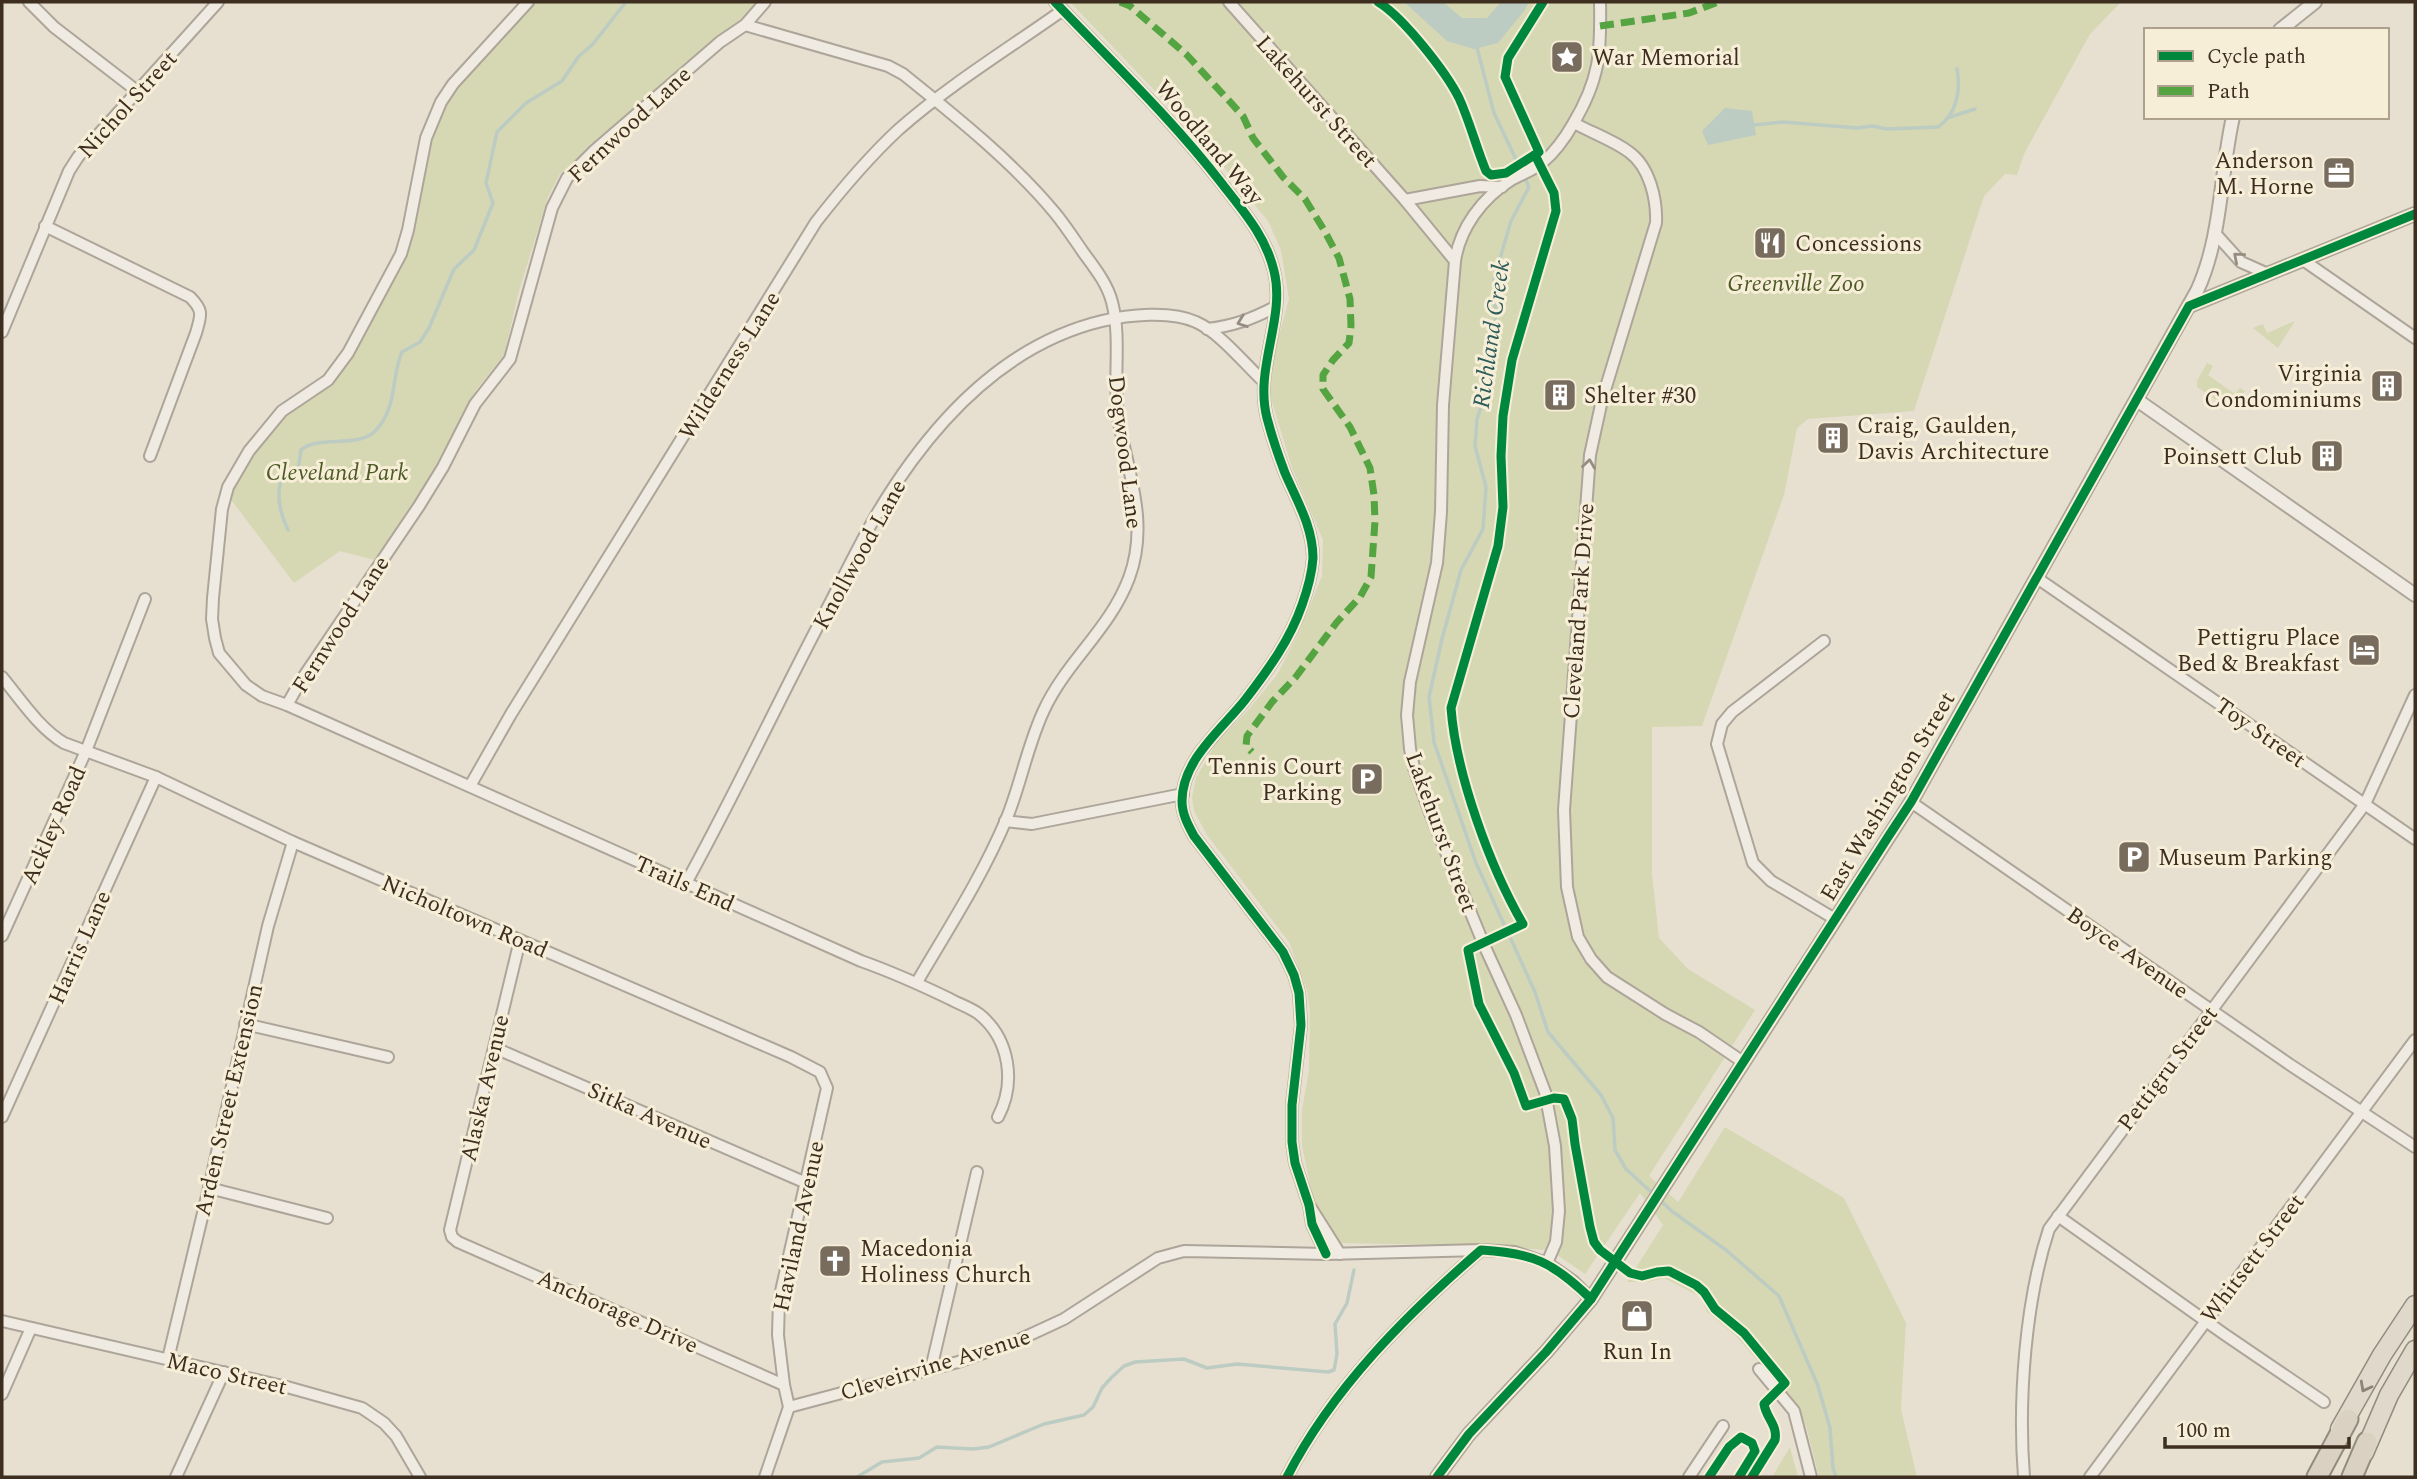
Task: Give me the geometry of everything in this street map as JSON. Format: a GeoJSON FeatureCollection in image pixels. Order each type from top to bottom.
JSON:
{"type":"FeatureCollection","features":[{"type":"Feature","properties":{"kind":"highway"},"geometry":{"type":"LineString","coordinates":[[2317,1477],[2382,1355],[2415,1305]]}},
{"type":"Feature","properties":{"kind":"highway"},"geometry":{"type":"LineString","coordinates":[[2352,1477],[2389,1395],[2415,1350]]}},
{"type":"Feature","properties":{"kind":"highway"},"geometry":{"type":"LineString","coordinates":[[2305,1477],[2348,1419]]}},
{"type":"Feature","properties":{"kind":"highway"},"geometry":{"type":"LineString","coordinates":[[2358,1477],[2367,1442]]}},
{"type":"Feature","properties":{"kind":"street"},"geometry":{"type":"LineString","coordinates":[[29,2],[54,27],[136,91]]}},
{"type":"Feature","properties":{"kind":"street","name":"Nichol Street"},"geometry":{"type":"LineString","coordinates":[[2,332],[69,172],[78,157],[218,2]]}},
{"type":"Feature","properties":{"kind":"street","name":"Fernwood Lane"},"geometry":{"type":"LineString","coordinates":[[528,2],[453,84],[433,118],[426,138],[401,254],[348,353],[328,380],[282,411],[249,451],[228,486],[222,509],[213,597],[215,638],[219,653],[246,685],[262,696],[288,705],[300,682],[419,506],[443,467],[475,404],[510,359],[548,219],[567,178],[720,42],[745,26],[765,2]]}},
{"type":"Feature","properties":{"kind":"street","name":"Woodland Way"},"geometry":{"type":"LineString","coordinates":[[1055,2],[1191,144],[1253,223],[1266,246],[1274,271],[1275,307],[1263,381],[1264,406],[1273,443],[1307,522],[1313,559],[1311,572],[1302,606],[1280,651],[1242,703],[1210,739],[1188,775],[1183,794]]}},
{"type":"Feature","properties":{"kind":"street","name":"Lakehurst Street"},"geometry":{"type":"LineString","coordinates":[[1229,2],[1405,200],[1455,261]]}},
{"type":"Feature","properties":{"kind":"street"},"geometry":{"type":"LineString","coordinates":[[1405,200],[1480,186],[1502,187],[1554,152],[1585,105],[1596,76],[1600,2]]}},
{"type":"Feature","properties":{"kind":"street"},"geometry":{"type":"LineString","coordinates":[[2282,28],[2315,2]]}},
{"type":"Feature","properties":{"kind":"street","name":"Wilderness Lane"},"geometry":{"type":"LineString","coordinates":[[470,786],[816,222],[876,152],[935,100],[1063,10]]}},
{"type":"Feature","properties":{"kind":"street","name":"Dogwood Lane"},"geometry":{"type":"LineString","coordinates":[[745,26],[888,66],[903,74],[1018,174],[1056,214],[1107,289],[1115,318],[1116,406],[1138,510],[1134,563],[1114,611],[1046,706],[1037,724],[1005,821],[980,875],[917,982]]}},
{"type":"Feature","properties":{"kind":"street","name":"East Washington Street"},"geometry":{"type":"LineString","coordinates":[[1437,1477],[1469,1434],[1546,1352],[1591,1299],[1911,802],[2189,306],[2203,276],[2214,232],[2233,119]]}},
{"type":"Feature","properties":{"kind":"street","name":"Cleveland Park Drive"},"geometry":{"type":"LineString","coordinates":[[1574,123],[1638,160],[1655,194],[1656,223],[1594,429],[1586,484],[1581,590],[1564,810],[1567,887],[1578,937],[1591,959],[1607,977],[1699,1032],[1743,1062]]}},
{"type":"Feature","properties":{"kind":"street","name":"Lakehurst Street"},"geometry":{"type":"LineString","coordinates":[[1502,187],[1474,215],[1458,244],[1443,405],[1437,563],[1410,682],[1408,715],[1414,768],[1430,813],[1524,1035],[1545,1092],[1555,1146],[1559,1211],[1556,1242],[1547,1263]]}},
{"type":"Feature","properties":{"kind":"street"},"geometry":{"type":"LineString","coordinates":[[2189,306],[2415,214]]}},
{"type":"Feature","properties":{"kind":"street"},"geometry":{"type":"LineString","coordinates":[[46,226],[190,297],[199,306],[201,313],[196,333],[150,456]]}},
{"type":"Feature","properties":{"kind":"street"},"geometry":{"type":"LineString","coordinates":[[2214,232],[2241,262],[2269,274]]}},
{"type":"Feature","properties":{"kind":"street"},"geometry":{"type":"LineString","coordinates":[[2303,260],[2415,338]]}},
{"type":"Feature","properties":{"kind":"street"},"geometry":{"type":"LineString","coordinates":[[1207,329],[1251,319],[1275,307]]}},
{"type":"Feature","properties":{"kind":"street","name":"Knollwood Lane"},"geometry":{"type":"LineString","coordinates":[[686,883],[878,513],[903,475],[961,404],[1001,369],[1032,349],[1078,327],[1115,318],[1163,316],[1194,321],[1207,329],[1263,381]]}},
{"type":"Feature","properties":{"kind":"street"},"geometry":{"type":"LineString","coordinates":[[2137,400],[2415,595]]}},
{"type":"Feature","properties":{"kind":"street","name":"Toy Street"},"geometry":{"type":"LineString","coordinates":[[2037,578],[2415,839]]}},
{"type":"Feature","properties":{"kind":"street","name":"Ackley Road"},"geometry":{"type":"LineString","coordinates":[[2,936],[86,751],[145,599]]}},
{"type":"Feature","properties":{"kind":"street"},"geometry":{"type":"LineString","coordinates":[[1824,641],[1732,712],[1722,724],[1717,744],[1753,863],[1770,881],[1835,919]]}},
{"type":"Feature","properties":{"kind":"street","name":"Nicholtown Road"},"geometry":{"type":"LineString","coordinates":[[2,677],[53,737],[156,777],[293,842],[812,1067],[820,1072],[825,1080],[826,1097]]}},
{"type":"Feature","properties":{"kind":"street","name":"Pettigru Street"},"geometry":{"type":"LineString","coordinates":[[2024,1477],[2022,1405],[2028,1331],[2049,1229],[2365,804],[2415,695]]}},
{"type":"Feature","properties":{"kind":"street","name":"Trails End"},"geometry":{"type":"LineString","coordinates":[[288,705],[862,961],[917,982],[979,1014],[1000,1040],[1009,1066],[1004,1105],[998,1117]]}},
{"type":"Feature","properties":{"kind":"street","name":"Harris Lane"},"geometry":{"type":"LineString","coordinates":[[2,1117],[156,777]]}},
{"type":"Feature","properties":{"kind":"street"},"geometry":{"type":"LineString","coordinates":[[1005,821],[1032,824],[1183,794],[1184,812],[1194,836],[1283,952],[1294,975],[1299,993],[1301,1025],[1292,1105],[1292,1142],[1312,1224],[1326,1254]]}},
{"type":"Feature","properties":{"kind":"street","name":"Boyce Avenue"},"geometry":{"type":"LineString","coordinates":[[1911,802],[2361,1113],[2415,1147]]}},
{"type":"Feature","properties":{"kind":"street","name":"Arden Street Extension"},"geometry":{"type":"LineString","coordinates":[[168,1359],[268,926],[293,842]]}},
{"type":"Feature","properties":{"kind":"street","name":"Alaska Avenue"},"geometry":{"type":"LineString","coordinates":[[452,1237],[450,1230],[520,940]]}},
{"type":"Feature","properties":{"kind":"street"},"geometry":{"type":"LineString","coordinates":[[245,1024],[388,1057]]}},
{"type":"Feature","properties":{"kind":"street","name":"Whitsett Street"},"geometry":{"type":"LineString","coordinates":[[2090,1477],[2415,1040]]}},
{"type":"Feature","properties":{"kind":"street","name":"Sitka Avenue"},"geometry":{"type":"LineString","coordinates":[[495,1048],[804,1182]]}},
{"type":"Feature","properties":{"kind":"street","name":"Haviland Avenue"},"geometry":{"type":"LineString","coordinates":[[789,1407],[778,1335],[778,1308],[804,1182],[826,1097]]}},
{"type":"Feature","properties":{"kind":"street"},"geometry":{"type":"LineString","coordinates":[[931,1369],[978,1172]]}},
{"type":"Feature","properties":{"kind":"street"},"geometry":{"type":"LineString","coordinates":[[209,1188],[327,1218]]}},
{"type":"Feature","properties":{"kind":"street"},"geometry":{"type":"LineString","coordinates":[[1309,1205],[1340,1254]]}},
{"type":"Feature","properties":{"kind":"street"},"geometry":{"type":"LineString","coordinates":[[2058,1216],[2324,1402]]}},
{"type":"Feature","properties":{"kind":"street","name":"Anchorage Drive"},"geometry":{"type":"LineString","coordinates":[[452,1237],[458,1242],[784,1385]]}},
{"type":"Feature","properties":{"kind":"street"},"geometry":{"type":"LineString","coordinates":[[1287,1477],[1304,1447],[1357,1372],[1480,1250]]}},
{"type":"Feature","properties":{"kind":"street","name":"Cleveirvine Avenue"},"geometry":{"type":"LineString","coordinates":[[789,1407],[931,1369],[1010,1344],[1080,1310],[1158,1258],[1184,1251],[1326,1254],[1480,1250],[1515,1252],[1547,1263],[1573,1281],[1591,1299]]}},
{"type":"Feature","properties":{"kind":"street","name":"Maco Street"},"geometry":{"type":"LineString","coordinates":[[2,1321],[224,1372],[362,1408],[384,1423],[396,1436],[419,1477]]}},
{"type":"Feature","properties":{"kind":"street"},"geometry":{"type":"LineString","coordinates":[[2,1394],[31,1328]]}},
{"type":"Feature","properties":{"kind":"street"},"geometry":{"type":"LineString","coordinates":[[1759,1369],[1794,1411],[1811,1477]]}},
{"type":"Feature","properties":{"kind":"street"},"geometry":{"type":"LineString","coordinates":[[176,1477],[224,1372]]}},
{"type":"Feature","properties":{"kind":"street"},"geometry":{"type":"LineString","coordinates":[[765,1477],[789,1407]]}},
{"type":"Feature","properties":{"kind":"street"},"geometry":{"type":"LineString","coordinates":[[1689,1477],[1723,1426]]}},
{"type":"Feature","properties":{"kind":"green space","name":"Cleveland Park"},"geometry":{"type":"Polygon","coordinates":[[[533,2],[758,2],[560,174],[548,197],[519,291],[504,355],[476,390],[429,478],[375,560],[340,551],[294,583],[229,497],[250,455],[278,416],[333,380],[385,295],[432,133],[451,93],[533,2]]]}},
{"type":"Feature","properties":{"kind":"green space","name":"Greenville Zoo"},"geometry":{"type":"Polygon","coordinates":[[[1070,2],[2121,2],[2090,34],[2024,154],[2017,175],[2005,174],[1984,196],[1914,411],[1808,419],[1797,428],[1784,495],[1702,726],[1652,727],[1652,874],[1659,938],[1688,969],[1755,1010],[1649,1176],[1678,1202],[1725,1127],[1844,1198],[1906,1323],[1901,1409],[1917,1477],[1819,1477],[1806,1426],[1796,1406],[1736,1336],[1707,1312],[1701,1297],[1664,1278],[1648,1282],[1627,1282],[1663,1225],[1640,1193],[1585,1274],[1550,1250],[1337,1243],[1315,1208],[1302,1146],[1302,1110],[1309,1070],[1310,1011],[1307,990],[1289,942],[1207,835],[1194,811],[1192,797],[1196,778],[1216,743],[1277,675],[1298,634],[1322,576],[1323,540],[1292,468],[1270,395],[1275,350],[1289,299],[1281,250],[1268,221],[1199,137],[1070,2]]]}},
{"type":"Feature","properties":{"kind":"green space"},"geometry":{"type":"Polygon","coordinates":[[[2295,321],[2278,348],[2253,328],[2263,324],[2267,333],[2295,321]]]}},
{"type":"Feature","properties":{"kind":"green space"},"geometry":{"type":"Polygon","coordinates":[[[2207,363],[2213,366],[2208,375],[2235,394],[2240,388],[2245,391],[2231,410],[2197,387],[2197,381],[2207,363]]]}},
{"type":"Feature","properties":{"kind":"green space"},"geometry":{"type":"Polygon","coordinates":[[[1790,1447],[1798,1477],[1772,1477],[1790,1447]]]}},
{"type":"Feature","properties":{"kind":"shaded area"},"geometry":{"type":"Polygon","coordinates":[[[1404,2],[1443,2],[1462,18],[1487,18],[1501,2],[1529,2],[1498,43],[1474,49],[1447,41],[1404,2]]]}},
{"type":"Feature","properties":{"kind":"shaded area"},"geometry":{"type":"Polygon","coordinates":[[[1725,108],[1752,111],[1756,135],[1708,145],[1702,131],[1725,108]]]}},
{"type":"Feature","properties":{"kind":"waterway"},"geometry":{"type":"LineString","coordinates":[[288,530],[280,506],[279,493],[281,481],[298,471],[301,450],[318,443],[360,439],[377,429],[388,410],[402,352],[420,342],[429,328],[454,269],[474,250],[493,203],[486,183],[497,132],[526,103],[562,81],[579,56],[592,45],[626,2]]}},
{"type":"Feature","properties":{"kind":"waterway","name":"Richland Creek"},"geometry":{"type":"LineString","coordinates":[[1476,44],[1494,113],[1529,187],[1511,221],[1494,279],[1496,334],[1490,380],[1477,419],[1475,446],[1486,487],[1483,529],[1461,570],[1442,639],[1429,697],[1434,742],[1476,863],[1535,992],[1548,1032],[1601,1095],[1613,1118],[1615,1150],[1626,1169],[1673,1212],[1726,1250],[1779,1296],[1818,1386],[1830,1428],[1836,1477]]}},
{"type":"Feature","properties":{"kind":"waterway"},"geometry":{"type":"LineString","coordinates":[[1754,125],[1783,122],[1887,129],[1938,127],[1950,115],[1956,101],[1957,69]]}},
{"type":"Feature","properties":{"kind":"waterway"},"geometry":{"type":"LineString","coordinates":[[1950,117],[1975,109]]}},
{"type":"Feature","properties":{"kind":"waterway"},"geometry":{"type":"LineString","coordinates":[[857,1477],[882,1462],[919,1458],[937,1447],[989,1447],[1044,1424],[1084,1415],[1093,1407],[1102,1388],[1111,1378],[1124,1366],[1135,1362],[1184,1359],[1207,1368],[1237,1364],[1328,1372],[1334,1370],[1337,1354],[1335,1324],[1347,1303],[1354,1270]]}},
{"type":"Feature","properties":{"kind":"marked path"},"geometry":{"type":"LineString","coordinates":[[1120,2],[1130,6],[1186,54],[1243,116],[1253,138],[1283,177],[1305,199],[1324,230],[1339,258],[1350,299],[1349,343],[1323,375],[1323,389],[1350,427],[1370,468],[1375,521],[1371,577],[1360,597],[1247,736],[1246,746],[1252,752]]}},
{"type":"Feature","properties":{"kind":"marked path"},"geometry":{"type":"LineString","coordinates":[[1600,26],[1689,13],[1718,2]]}},
{"type":"Feature","properties":{"kind":"cycle path"},"geometry":{"type":"LineString","coordinates":[[1055,2],[1183,137],[1239,205],[1266,247],[1274,271],[1276,307],[1264,381],[1264,399],[1278,453],[1304,514],[1312,547],[1312,570],[1302,605],[1285,643],[1245,700],[1196,759],[1184,786],[1182,801],[1184,815],[1194,836],[1283,952],[1294,975],[1299,993],[1301,1025],[1292,1105],[1292,1142],[1312,1224],[1326,1254]]}},
{"type":"Feature","properties":{"kind":"cycle path"},"geometry":{"type":"LineString","coordinates":[[1378,2],[1411,32],[1453,87],[1486,171],[1491,175],[1506,173],[1539,152],[1505,77],[1508,58],[1543,2]]}},
{"type":"Feature","properties":{"kind":"cycle path"},"geometry":{"type":"LineString","coordinates":[[1535,155],[1554,193],[1556,211],[1512,360],[1503,416],[1503,507],[1498,546],[1451,708],[1460,762],[1476,819],[1523,924],[1468,950],[1479,1004],[1514,1073],[1526,1106],[1554,1098],[1564,1099],[1572,1119],[1594,1242],[1600,1250],[1630,1273],[1642,1276],[1669,1271],[1696,1285],[1715,1309],[1744,1333],[1785,1383],[1764,1404],[1775,1430],[1775,1440],[1752,1477]]}},
{"type":"Feature","properties":{"kind":"cycle path"},"geometry":{"type":"LineString","coordinates":[[1437,1477],[1469,1434],[1546,1352],[1591,1299],[1911,802],[2189,306],[2415,214]]}},
{"type":"Feature","properties":{"kind":"cycle path"},"geometry":{"type":"LineString","coordinates":[[1287,1477],[1305,1445],[1348,1384],[1399,1327],[1481,1250],[1515,1254],[1541,1262],[1565,1276],[1591,1299]]}},
{"type":"Feature","properties":{"kind":"cycle path"},"geometry":{"type":"LineString","coordinates":[[1709,1477],[1729,1447],[1741,1437],[1752,1443],[1755,1451],[1739,1477]]}},
{"type":"Feature","properties":{"kind":"place","name":"War Memorial"},"geometry":{"type":"Point","coordinates":[1567,57]}},
{"type":"Feature","properties":{"kind":"place","name":"Anderson M. Horne"},"geometry":{"type":"Point","coordinates":[2339,173]}},
{"type":"Feature","properties":{"kind":"place","name":"Concessions"},"geometry":{"type":"Point","coordinates":[1770,243]}},
{"type":"Feature","properties":{"kind":"place","name":"Virginia Condominiums"},"geometry":{"type":"Point","coordinates":[2387,386]}},
{"type":"Feature","properties":{"kind":"place","name":"Shelter #30"},"geometry":{"type":"Point","coordinates":[1560,395]}},
{"type":"Feature","properties":{"kind":"place","name":"Craig, Gaulden, Davis Architecture"},"geometry":{"type":"Point","coordinates":[1833,438]}},
{"type":"Feature","properties":{"kind":"place","name":"Poinsett Club"},"geometry":{"type":"Point","coordinates":[2327,456]}},
{"type":"Feature","properties":{"kind":"place","name":"Pettigru Place Bed & Breakfast"},"geometry":{"type":"Point","coordinates":[2364,650]}},
{"type":"Feature","properties":{"kind":"place","name":"Tennis Court Parking"},"geometry":{"type":"Point","coordinates":[1367,779]}},
{"type":"Feature","properties":{"kind":"place","name":"Museum Parking"},"geometry":{"type":"Point","coordinates":[2134,857]}},
{"type":"Feature","properties":{"kind":"place","name":"Macedonia Holiness Church"},"geometry":{"type":"Point","coordinates":[835,1261]}},
{"type":"Feature","properties":{"kind":"place","name":"Run In"},"geometry":{"type":"Point","coordinates":[1637,1316]}}]}
